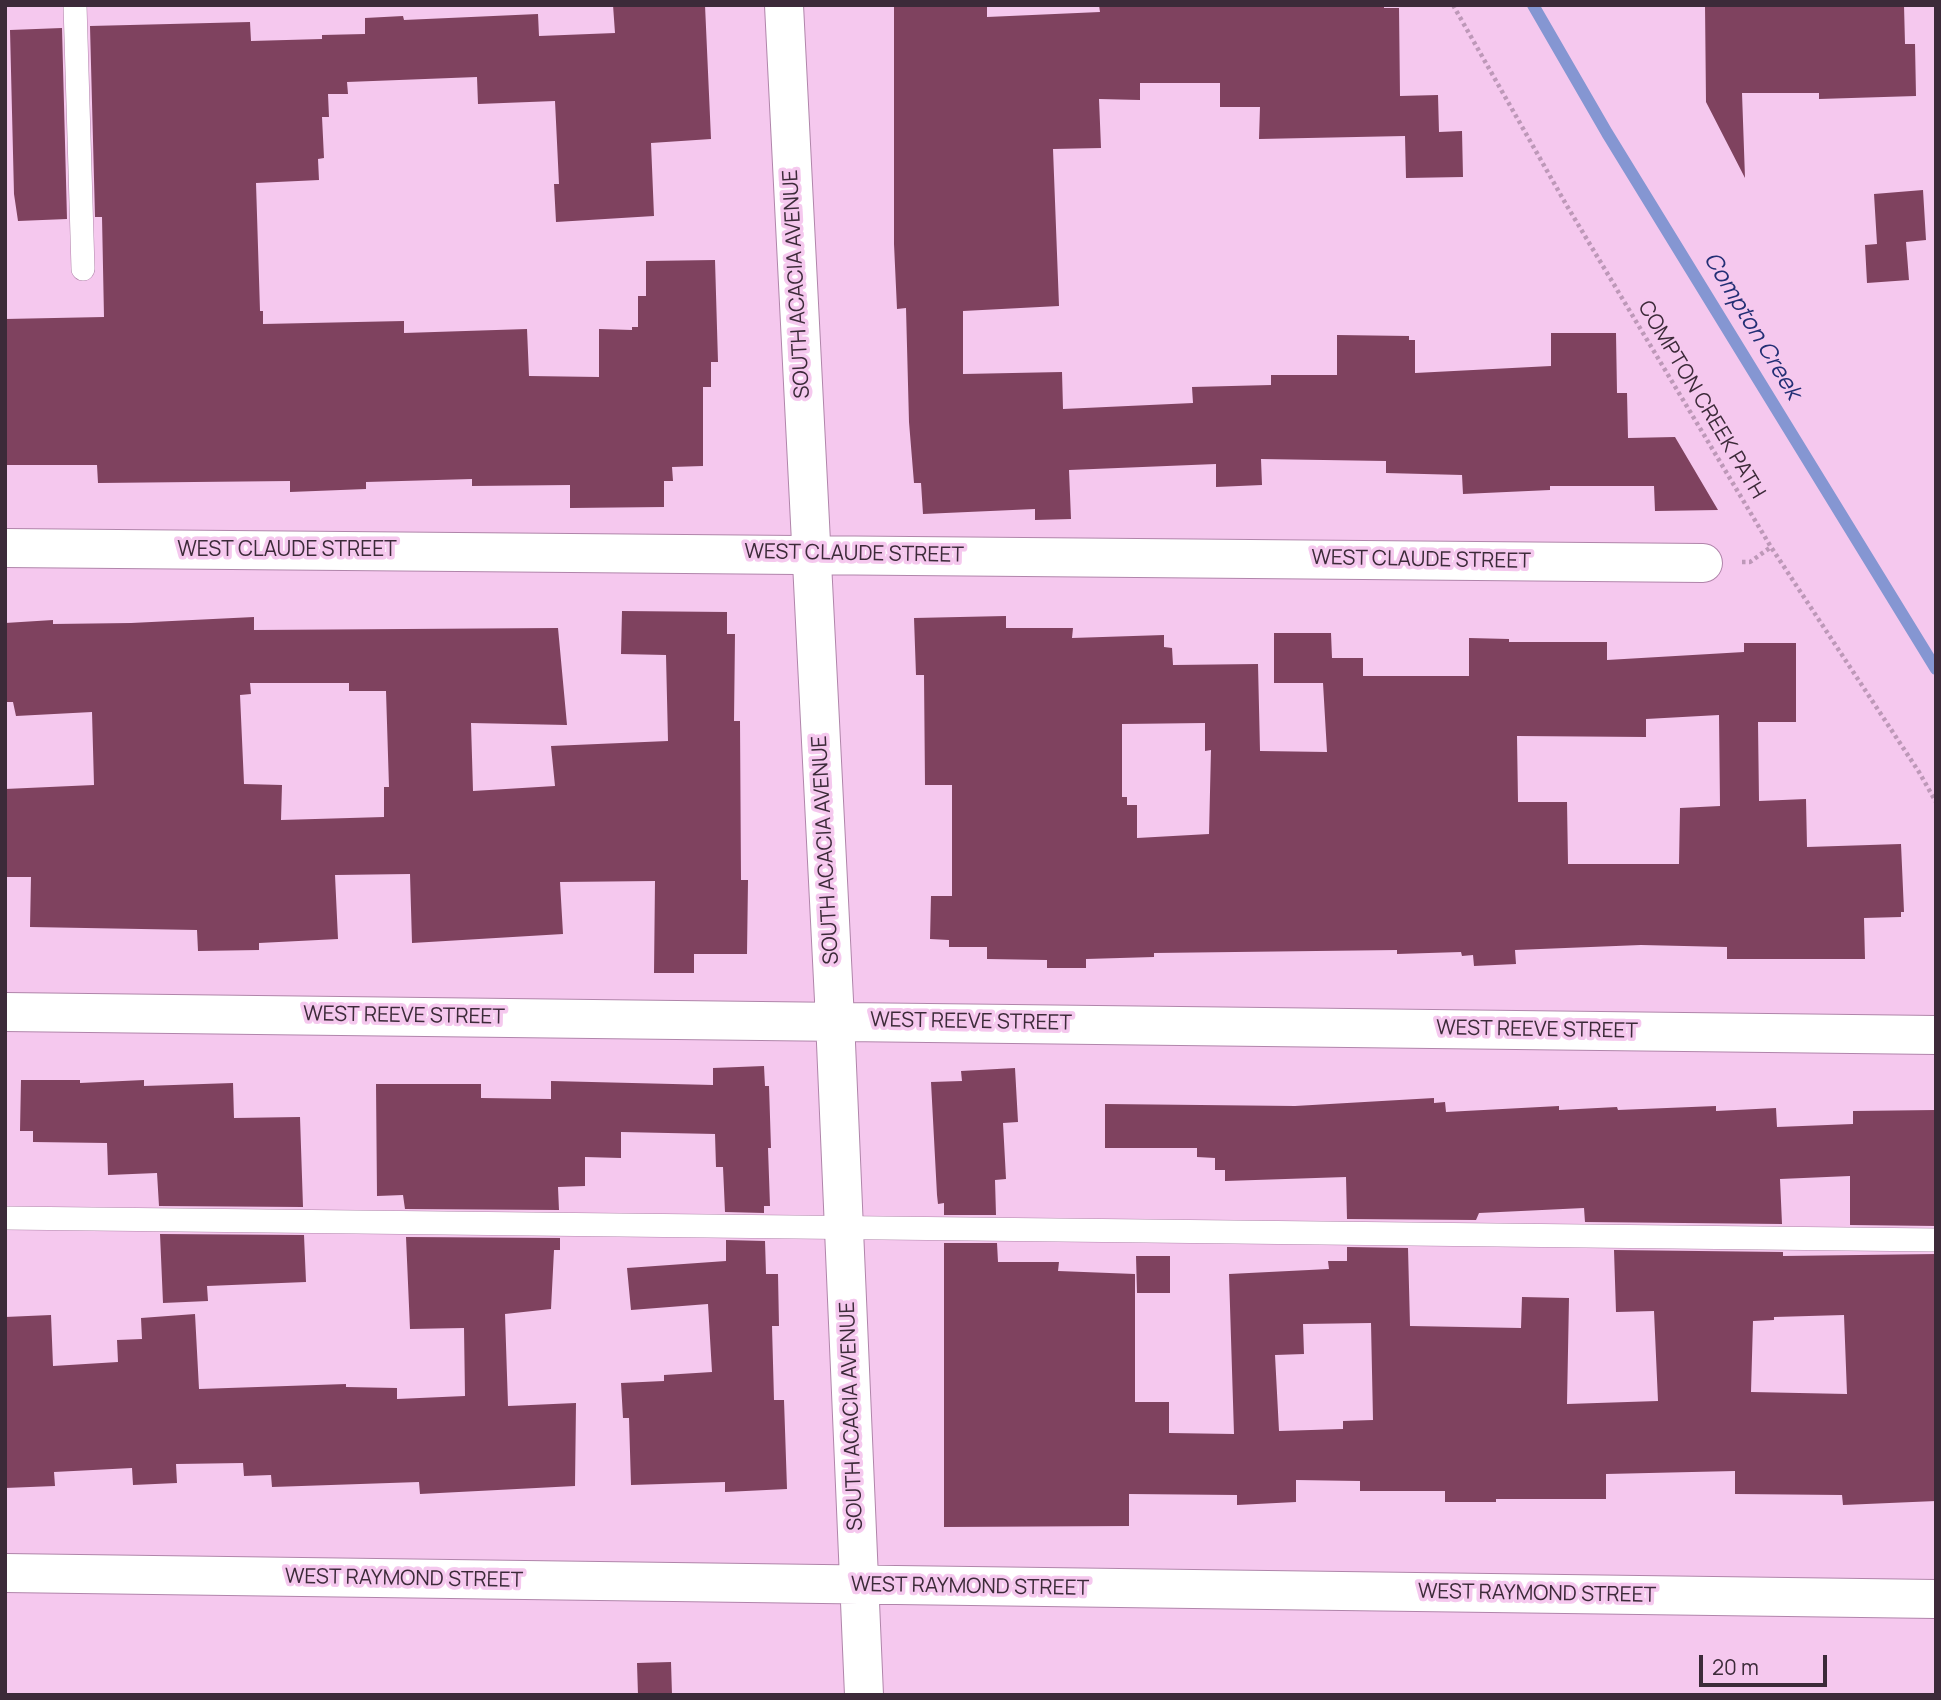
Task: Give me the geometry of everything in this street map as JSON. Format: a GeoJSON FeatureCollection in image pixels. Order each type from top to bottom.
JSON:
{"type":"FeatureCollection","features":[{"type":"Feature","properties":{"kind":"street","name":"SOUTH ACACIA AVENUE"},"geometry":{"type":"LineString","coordinates":[[784,5],[809,554],[835,1020],[864,1695]]}},
{"type":"Feature","properties":{"kind":"street","name":"WEST CLAUDE STREET"},"geometry":{"type":"LineString","coordinates":[[5,548],[1703,563]]}},
{"type":"Feature","properties":{"kind":"street","name":"WEST REEVE STREET"},"geometry":{"type":"LineString","coordinates":[[5,1012],[1936,1035]]}},
{"type":"Feature","properties":{"kind":"street","name":"WEST RAYMOND STREET"},"geometry":{"type":"LineString","coordinates":[[5,1573],[1936,1599]]}},
{"type":"Feature","properties":{"kind":"lane"},"geometry":{"type":"LineString","coordinates":[[75,5],[83,269]]}},
{"type":"Feature","properties":{"kind":"lane"},"geometry":{"type":"LineString","coordinates":[[5,1218],[844,1225],[1936,1240]]}},
{"type":"Feature","properties":{"kind":"path","name":"COMPTON CREEK PATH"},"geometry":{"type":"LineString","coordinates":[[1453,5],[1567,206],[1764,536],[1936,802]]}},
{"type":"Feature","properties":{"kind":"building"},"geometry":{"type":"Polygon","coordinates":[[[613,5],[705,5],[711,139],[651,143],[654,216],[556,222],[554,184],[559,184],[555,101],[478,104],[477,77],[347,82],[348,94],[328,94],[329,117],[322,117],[324,158],[318,159],[319,180],[256,183],[260,311],[263,311],[263,324],[404,321],[404,333],[527,329],[529,376],[599,377],[599,329],[632,330],[632,327],[638,327],[638,296],[646,296],[646,261],[715,260],[718,362],[711,362],[711,387],[703,387],[703,466],[672,467],[673,481],[664,481],[664,507],[570,508],[570,485],[472,486],[472,479],[366,482],[366,489],[290,492],[290,481],[98,483],[97,465],[5,465],[5,319],[104,317],[102,217],[95,217],[90,26],[250,22],[251,41],[322,39],[322,35],[365,34],[365,18],[403,16],[404,20],[538,14],[539,36],[615,33],[613,5]]]}},
{"type":"Feature","properties":{"kind":"building"},"geometry":{"type":"Polygon","coordinates":[[[894,5],[987,5],[987,17],[1100,12],[1099,5],[1384,5],[1384,8],[1399,8],[1400,96],[1438,95],[1439,132],[1462,131],[1463,177],[1406,178],[1405,136],[1259,139],[1260,107],[1220,107],[1220,83],[1140,83],[1140,100],[1099,99],[1101,148],[1053,149],[1059,306],[963,311],[963,374],[1062,372],[1063,409],[1193,403],[1192,387],[1271,385],[1271,375],[1337,375],[1337,335],[1409,336],[1409,340],[1415,340],[1415,373],[1551,366],[1551,333],[1616,333],[1617,393],[1627,393],[1628,438],[1675,437],[1718,510],[1655,511],[1654,486],[1550,486],[1550,490],[1463,494],[1462,475],[1386,473],[1386,461],[1261,459],[1262,485],[1216,487],[1216,464],[1069,470],[1071,519],[1035,520],[1035,509],[923,514],[921,483],[914,483],[909,422],[906,308],[897,309],[894,244],[894,5]]]}},
{"type":"Feature","properties":{"kind":"building"},"geometry":{"type":"Polygon","coordinates":[[[1705,5],[1904,5],[1905,44],[1915,44],[1916,96],[1819,99],[1819,93],[1742,93],[1745,178],[1706,102],[1705,5]]]}},
{"type":"Feature","properties":{"kind":"building"},"geometry":{"type":"Polygon","coordinates":[[[62,28],[67,219],[18,221],[14,194],[10,30],[62,28]]]}},
{"type":"Feature","properties":{"kind":"building"},"geometry":{"type":"Polygon","coordinates":[[[1923,190],[1926,240],[1906,242],[1909,280],[1867,283],[1865,245],[1877,244],[1874,194],[1923,190]]]}},
{"type":"Feature","properties":{"kind":"building"},"geometry":{"type":"Polygon","coordinates":[[[622,611],[727,612],[727,634],[735,634],[734,721],[740,721],[741,880],[748,880],[747,954],[694,954],[694,973],[654,973],[655,881],[560,882],[563,934],[412,943],[410,874],[335,875],[338,939],[259,943],[259,950],[198,951],[197,930],[30,927],[31,877],[5,877],[5,789],[94,785],[92,712],[16,716],[13,702],[5,702],[5,623],[53,620],[53,624],[131,623],[254,617],[254,630],[558,628],[567,725],[471,723],[473,791],[555,786],[551,746],[668,741],[666,655],[621,654],[622,611]],[[250,683],[251,694],[240,695],[244,784],[282,785],[281,820],[384,817],[384,787],[389,787],[386,691],[349,691],[349,683],[250,683]]]}},
{"type":"Feature","properties":{"kind":"building"},"geometry":{"type":"Polygon","coordinates":[[[1006,616],[1006,628],[1073,628],[1072,638],[1164,635],[1164,647],[1172,648],[1173,665],[1258,664],[1260,751],[1327,752],[1323,683],[1274,683],[1274,633],[1331,633],[1332,658],[1363,658],[1363,676],[1469,676],[1469,638],[1509,639],[1509,642],[1607,642],[1607,660],[1744,652],[1744,643],[1796,643],[1796,722],[1758,722],[1759,801],[1806,799],[1807,847],[1901,844],[1904,912],[1901,912],[1901,917],[1864,918],[1865,959],[1727,959],[1727,947],[1641,945],[1515,950],[1516,964],[1474,966],[1473,955],[1462,956],[1461,952],[1397,954],[1397,950],[1154,953],[1154,957],[1086,959],[1086,968],[1047,968],[1047,960],[987,959],[987,947],[949,947],[949,940],[930,939],[931,896],[952,896],[952,785],[925,785],[924,675],[916,675],[914,618],[1006,616]],[[1719,715],[1646,719],[1646,737],[1517,736],[1518,802],[1567,802],[1568,864],[1679,864],[1680,808],[1720,806],[1719,715]],[[1205,723],[1122,724],[1122,797],[1127,797],[1127,805],[1137,805],[1137,838],[1209,834],[1211,750],[1205,751],[1205,723]]]}},
{"type":"Feature","properties":{"kind":"building"},"geometry":{"type":"Polygon","coordinates":[[[764,1066],[765,1086],[769,1086],[771,1148],[768,1148],[770,1206],[764,1206],[764,1213],[725,1212],[723,1167],[716,1167],[715,1134],[621,1132],[621,1158],[585,1157],[585,1186],[558,1187],[559,1210],[405,1209],[403,1195],[377,1196],[376,1084],[481,1084],[481,1098],[551,1099],[551,1081],[713,1085],[713,1068],[764,1066]]]}},
{"type":"Feature","properties":{"kind":"building"},"geometry":{"type":"Polygon","coordinates":[[[1015,1068],[1018,1122],[1003,1123],[1006,1179],[995,1180],[996,1215],[944,1215],[944,1203],[938,1204],[937,1195],[931,1082],[962,1081],[961,1071],[1015,1068]]]}},
{"type":"Feature","properties":{"kind":"building"},"geometry":{"type":"Polygon","coordinates":[[[21,1080],[80,1080],[80,1083],[144,1080],[144,1086],[233,1083],[234,1118],[300,1117],[303,1207],[159,1206],[157,1173],[108,1175],[107,1143],[33,1142],[33,1131],[20,1131],[21,1080]]]}},
{"type":"Feature","properties":{"kind":"building"},"geometry":{"type":"Polygon","coordinates":[[[1434,1098],[1434,1103],[1445,1102],[1446,1112],[1559,1106],[1559,1110],[1716,1106],[1716,1111],[1776,1108],[1777,1127],[1853,1124],[1853,1111],[1936,1110],[1936,1226],[1850,1225],[1850,1176],[1780,1179],[1782,1224],[1585,1222],[1584,1208],[1479,1213],[1476,1220],[1347,1219],[1346,1177],[1225,1181],[1225,1170],[1215,1170],[1215,1158],[1197,1157],[1197,1148],[1105,1148],[1105,1104],[1295,1106],[1434,1098]]]}},
{"type":"Feature","properties":{"kind":"building"},"geometry":{"type":"Polygon","coordinates":[[[160,1234],[304,1235],[306,1282],[207,1286],[208,1301],[163,1303],[160,1234]]]}},
{"type":"Feature","properties":{"kind":"building"},"geometry":{"type":"Polygon","coordinates":[[[406,1237],[560,1238],[560,1250],[554,1250],[551,1309],[505,1314],[508,1406],[576,1403],[575,1486],[420,1494],[419,1482],[272,1487],[271,1475],[244,1476],[243,1463],[176,1464],[177,1483],[133,1485],[132,1468],[54,1472],[55,1486],[5,1488],[5,1317],[51,1315],[53,1366],[118,1362],[117,1340],[142,1339],[141,1318],[195,1314],[199,1389],[346,1384],[346,1387],[397,1388],[397,1399],[465,1396],[464,1328],[410,1329],[406,1237]]]}},
{"type":"Feature","properties":{"kind":"building"},"geometry":{"type":"Polygon","coordinates":[[[726,1240],[765,1241],[766,1274],[778,1274],[779,1326],[772,1326],[774,1400],[784,1400],[787,1489],[725,1492],[725,1482],[631,1485],[629,1418],[623,1418],[621,1383],[664,1381],[664,1375],[712,1372],[708,1304],[631,1310],[627,1268],[726,1261],[726,1240]]]}},
{"type":"Feature","properties":{"kind":"building"},"geometry":{"type":"Polygon","coordinates":[[[944,1243],[997,1243],[998,1262],[1059,1262],[1058,1271],[1135,1274],[1135,1402],[1169,1402],[1169,1433],[1234,1434],[1229,1274],[1329,1269],[1328,1261],[1347,1261],[1347,1247],[1408,1248],[1410,1326],[1521,1328],[1522,1297],[1569,1298],[1567,1404],[1658,1401],[1654,1311],[1616,1312],[1614,1250],[1783,1252],[1783,1256],[1936,1254],[1936,1501],[1843,1505],[1842,1495],[1735,1494],[1735,1471],[1606,1474],[1606,1499],[1496,1499],[1496,1502],[1445,1502],[1445,1491],[1360,1491],[1360,1481],[1296,1480],[1296,1502],[1237,1505],[1237,1495],[1129,1494],[1129,1526],[944,1527],[944,1243]],[[1844,1315],[1774,1317],[1774,1320],[1753,1321],[1751,1392],[1847,1394],[1844,1315]],[[1371,1323],[1303,1324],[1304,1354],[1275,1355],[1279,1431],[1343,1429],[1343,1421],[1373,1420],[1371,1323]]]}},
{"type":"Feature","properties":{"kind":"building"},"geometry":{"type":"Polygon","coordinates":[[[1136,1256],[1170,1256],[1170,1293],[1137,1293],[1136,1256]]]}},
{"type":"Feature","properties":{"kind":"building"},"geometry":{"type":"Polygon","coordinates":[[[671,1662],[672,1695],[638,1695],[637,1663],[671,1662]]]}},
{"type":"Feature","properties":{"kind":"waterway","name":"Compton Creek"},"geometry":{"type":"LineString","coordinates":[[1533,5],[1607,133],[1936,669]]}}]}
